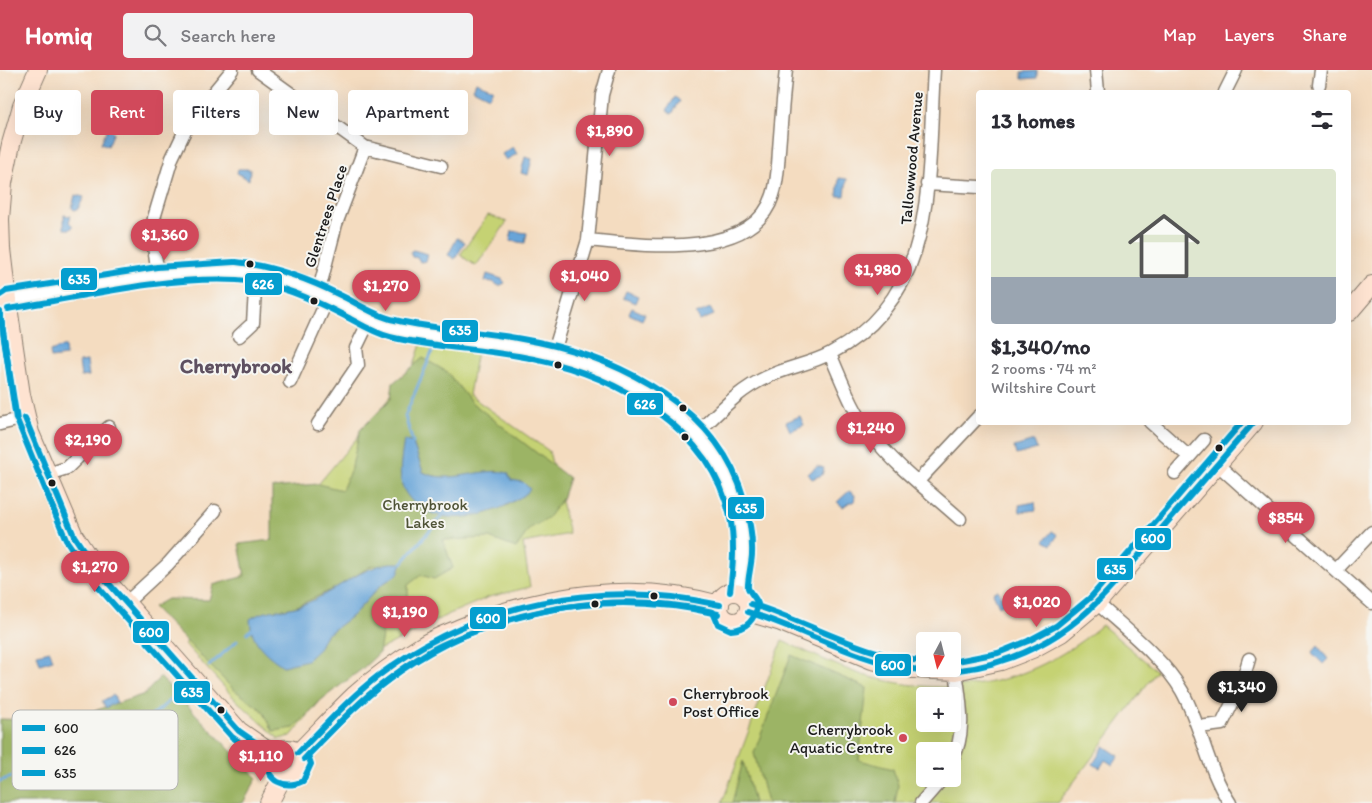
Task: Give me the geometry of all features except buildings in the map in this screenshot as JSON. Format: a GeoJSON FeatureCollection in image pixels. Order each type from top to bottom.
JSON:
{"type":"FeatureCollection","features":[{"type":"Feature","properties":{"kind":"main road"},"geometry":{"type":"LineString","coordinates":[[38,70],[22,106],[11,144],[3,183],[0,219],[1,249],[7,300],[26,418],[74,536],[85,554],[239,731],[276,756]]}},
{"type":"Feature","properties":{"kind":"main road"},"geometry":{"type":"LineString","coordinates":[[1351,310],[1372,285]]}},
{"type":"Feature","properties":{"kind":"main road"},"geometry":{"type":"LineString","coordinates":[[961,670],[1001,661],[1032,649],[1062,633],[1097,603],[1251,425]]}},
{"type":"Feature","properties":{"kind":"main road"},"geometry":{"type":"LineString","coordinates":[[298,753],[354,696],[390,668],[424,645],[490,616],[556,600],[630,591],[693,597],[720,605]]}},
{"type":"Feature","properties":{"kind":"main road"},"geometry":{"type":"LineString","coordinates":[[738,593],[747,600],[748,612],[742,619],[733,621],[724,617],[720,605],[726,594],[738,593]]}},
{"type":"Feature","properties":{"kind":"main road"},"geometry":{"type":"LineString","coordinates":[[748,612],[781,622],[872,660],[916,669]]}},
{"type":"Feature","properties":{"kind":"main road"},"geometry":{"type":"LineString","coordinates":[[285,749],[292,749],[298,753],[302,762],[300,771],[292,776],[283,776],[274,766],[276,756],[285,749]]}},
{"type":"Feature","properties":{"kind":"main road"},"geometry":{"type":"LineString","coordinates":[[268,803],[283,776]]}},
{"type":"Feature","properties":{"kind":"street"},"geometry":{"type":"LineString","coordinates":[[158,276],[152,232],[154,218],[172,158],[189,122],[232,70]]}},
{"type":"Feature","properties":{"kind":"street"},"geometry":{"type":"LineString","coordinates":[[258,70],[365,148],[441,166]]}},
{"type":"Feature","properties":{"kind":"street"},"geometry":{"type":"LineString","coordinates":[[553,355],[588,240],[602,95],[609,70]]}},
{"type":"Feature","properties":{"kind":"street"},"geometry":{"type":"LineString","coordinates":[[588,240],[678,246],[715,239],[747,229],[764,214],[773,195],[786,70]]}},
{"type":"Feature","properties":{"kind":"street","name":"Tallowwood Avenue"},"geometry":{"type":"LineString","coordinates":[[696,434],[734,396],[746,388],[768,376],[830,354],[862,334],[881,315],[900,290],[913,261],[922,233],[934,70]]}},
{"type":"Feature","properties":{"kind":"street"},"geometry":{"type":"LineString","coordinates":[[1096,70],[1098,90]]}},
{"type":"Feature","properties":{"kind":"street"},"geometry":{"type":"LineString","coordinates":[[1226,90],[1236,70]]}},
{"type":"Feature","properties":{"kind":"street"},"geometry":{"type":"LineString","coordinates":[[1319,85],[1322,70]]}},
{"type":"Feature","properties":{"kind":"street","name":"Glentrees Place"},"geometry":{"type":"LineString","coordinates":[[290,382],[323,296],[336,224],[365,148]]}},
{"type":"Feature","properties":{"kind":"street"},"geometry":{"type":"LineString","coordinates":[[927,184],[976,187]]}},
{"type":"Feature","properties":{"kind":"street"},"geometry":{"type":"LineString","coordinates":[[7,300],[158,276],[235,271],[291,282],[390,328],[510,346],[553,355],[609,373],[636,386],[659,402],[696,434],[720,463],[732,492],[741,522],[743,556],[738,593]]}},
{"type":"Feature","properties":{"kind":"street"},"geometry":{"type":"LineString","coordinates":[[240,336],[252,323],[256,274]]}},
{"type":"Feature","properties":{"kind":"street"},"geometry":{"type":"LineString","coordinates":[[318,424],[358,365],[356,348],[370,319]]}},
{"type":"Feature","properties":{"kind":"street"},"geometry":{"type":"LineString","coordinates":[[830,354],[852,405],[870,433],[918,481],[960,518]]}},
{"type":"Feature","properties":{"kind":"street"},"geometry":{"type":"LineString","coordinates":[[0,424],[26,418]]}},
{"type":"Feature","properties":{"kind":"street"},"geometry":{"type":"LineString","coordinates":[[918,481],[976,419]]}},
{"type":"Feature","properties":{"kind":"street"},"geometry":{"type":"LineString","coordinates":[[1153,425],[1188,456]]}},
{"type":"Feature","properties":{"kind":"street"},"geometry":{"type":"LineString","coordinates":[[48,474],[67,468],[109,427]]}},
{"type":"Feature","properties":{"kind":"street"},"geometry":{"type":"LineString","coordinates":[[1175,473],[1204,440]]}},
{"type":"Feature","properties":{"kind":"street"},"geometry":{"type":"LineString","coordinates":[[1218,465],[1372,603]]}},
{"type":"Feature","properties":{"kind":"street"},"geometry":{"type":"LineString","coordinates":[[126,603],[168,564],[215,511]]}},
{"type":"Feature","properties":{"kind":"street"},"geometry":{"type":"LineString","coordinates":[[1336,570],[1372,532]]}},
{"type":"Feature","properties":{"kind":"street"},"geometry":{"type":"LineString","coordinates":[[1097,603],[1160,663],[1181,689],[1199,727],[1219,786],[1230,803]]}},
{"type":"Feature","properties":{"kind":"street"},"geometry":{"type":"LineString","coordinates":[[1199,727],[1222,724],[1242,683],[1249,659]]}},
{"type":"Feature","properties":{"kind":"street"},"geometry":{"type":"LineString","coordinates":[[957,678],[962,729],[960,742]]}},
{"type":"Feature","properties":{"kind":"street"},"geometry":{"type":"LineString","coordinates":[[921,803],[935,787]]}},
{"type":"Feature","properties":{"kind":"green space"},"geometry":{"type":"Polygon","coordinates":[[[488,215],[507,222],[476,266],[460,255],[488,215]]]}},
{"type":"Feature","properties":{"kind":"green space","name":"Cherrybrook Lakes"},"geometry":{"type":"Polygon","coordinates":[[[423,339],[477,351],[469,395],[549,451],[569,534],[523,543],[530,587],[489,597],[447,615],[381,649],[321,700],[291,736],[279,739],[234,698],[185,644],[411,373],[423,339]]]}},
{"type":"Feature","properties":{"kind":"green space","name":"Cherrybrook Lakes"},"geometry":{"type":"Polygon","coordinates":[[[423,358],[447,372],[471,402],[569,478],[562,499],[546,520],[530,528],[516,548],[489,538],[443,540],[453,568],[434,579],[421,575],[408,585],[408,597],[403,619],[383,629],[379,653],[362,669],[321,700],[294,728],[273,731],[263,711],[232,688],[153,607],[167,599],[209,600],[213,585],[245,576],[239,544],[272,540],[272,488],[318,484],[342,490],[352,466],[360,430],[391,399],[393,383],[423,358]],[[413,443],[401,468],[506,506],[518,498],[511,480],[497,471],[450,478],[423,472],[413,443]],[[373,565],[337,587],[295,607],[259,614],[283,666],[319,649],[325,636],[352,616],[381,585],[398,574],[373,565]]]}},
{"type":"Feature","properties":{"kind":"green space"},"geometry":{"type":"Polygon","coordinates":[[[1102,625],[1157,671],[1058,803],[722,803],[782,641],[840,667],[863,675],[907,684],[937,687],[967,686],[996,681],[1023,673],[1050,661],[1076,645],[1102,625]]]}},
{"type":"Feature","properties":{"kind":"green space"},"geometry":{"type":"Polygon","coordinates":[[[791,655],[867,688],[859,760],[893,769],[898,785],[895,803],[767,803],[754,753],[791,655]]]}},
{"type":"Feature","properties":{"kind":"green space"},"geometry":{"type":"Polygon","coordinates":[[[160,677],[257,778],[243,803],[0,803],[0,719],[12,719],[12,790],[178,790],[178,710],[97,710],[145,694],[160,677]]]}},
{"type":"Feature","properties":{"kind":"green space"},"geometry":{"type":"Polygon","coordinates":[[[743,761],[754,803],[732,803],[743,761]]]}},
{"type":"Feature","properties":{"kind":"water"},"geometry":{"type":"Polygon","coordinates":[[[1037,71],[1037,78],[1022,79],[1022,72],[1037,71]]]}},
{"type":"Feature","properties":{"kind":"water"},"geometry":{"type":"Polygon","coordinates":[[[476,82],[493,89],[489,97],[473,89],[476,82]]]}},
{"type":"Feature","properties":{"kind":"water"},"geometry":{"type":"Polygon","coordinates":[[[675,97],[680,101],[672,114],[667,110],[675,97]]]}},
{"type":"Feature","properties":{"kind":"water"},"geometry":{"type":"Polygon","coordinates":[[[104,135],[113,135],[108,146],[101,143],[104,135]]]}},
{"type":"Feature","properties":{"kind":"water"},"geometry":{"type":"Polygon","coordinates":[[[513,147],[517,154],[506,160],[502,154],[513,147]]]}},
{"type":"Feature","properties":{"kind":"water"},"geometry":{"type":"Polygon","coordinates":[[[525,157],[532,159],[528,175],[521,173],[525,157]]]}},
{"type":"Feature","properties":{"kind":"water"},"geometry":{"type":"Polygon","coordinates":[[[238,169],[250,169],[249,180],[237,173],[238,169]]]}},
{"type":"Feature","properties":{"kind":"water"},"geometry":{"type":"Polygon","coordinates":[[[839,178],[847,179],[845,196],[837,196],[839,178]]]}},
{"type":"Feature","properties":{"kind":"water"},"geometry":{"type":"Polygon","coordinates":[[[75,195],[84,197],[78,209],[74,210],[72,208],[75,195]]]}},
{"type":"Feature","properties":{"kind":"water"},"geometry":{"type":"Polygon","coordinates":[[[64,215],[71,216],[69,222],[73,226],[71,229],[64,229],[64,215]]]}},
{"type":"Feature","properties":{"kind":"water"},"geometry":{"type":"Polygon","coordinates":[[[512,231],[527,233],[525,243],[510,241],[512,231]]]}},
{"type":"Feature","properties":{"kind":"water"},"geometry":{"type":"Polygon","coordinates":[[[457,238],[465,242],[455,259],[448,255],[457,238]]]}},
{"type":"Feature","properties":{"kind":"water"},"geometry":{"type":"Polygon","coordinates":[[[413,250],[428,254],[426,261],[420,262],[418,258],[412,257],[410,252],[413,250]]]}},
{"type":"Feature","properties":{"kind":"water"},"geometry":{"type":"Polygon","coordinates":[[[487,274],[502,279],[505,283],[499,286],[493,282],[485,281],[487,274]]]}},
{"type":"Feature","properties":{"kind":"water"},"geometry":{"type":"Polygon","coordinates":[[[626,291],[638,296],[635,303],[623,298],[626,291]]]}},
{"type":"Feature","properties":{"kind":"water"},"geometry":{"type":"Polygon","coordinates":[[[632,308],[645,314],[642,320],[629,314],[632,308]]]}},
{"type":"Feature","properties":{"kind":"water"},"geometry":{"type":"Polygon","coordinates":[[[710,308],[714,315],[700,321],[696,314],[710,308]]]}},
{"type":"Feature","properties":{"kind":"water"},"geometry":{"type":"Polygon","coordinates":[[[65,346],[66,356],[51,358],[50,351],[65,346]]]}},
{"type":"Feature","properties":{"kind":"water"},"geometry":{"type":"Polygon","coordinates":[[[87,361],[89,376],[81,377],[79,362],[87,361]]]}},
{"type":"Feature","properties":{"kind":"water"},"geometry":{"type":"Polygon","coordinates":[[[800,416],[804,425],[790,431],[786,422],[800,416]]]}},
{"type":"Feature","properties":{"kind":"water"},"geometry":{"type":"Polygon","coordinates":[[[404,440],[413,443],[423,472],[433,476],[454,477],[487,472],[508,473],[511,480],[523,482],[530,489],[519,498],[499,508],[470,517],[439,516],[425,511],[413,502],[402,484],[401,465],[404,440]]]}},
{"type":"Feature","properties":{"kind":"water"},"geometry":{"type":"Polygon","coordinates":[[[1034,441],[1037,449],[1016,455],[1014,447],[1034,441]]]}},
{"type":"Feature","properties":{"kind":"water"},"geometry":{"type":"Polygon","coordinates":[[[817,466],[824,468],[822,475],[812,479],[808,474],[817,466]]]}},
{"type":"Feature","properties":{"kind":"water"},"geometry":{"type":"Polygon","coordinates":[[[849,491],[855,495],[854,502],[850,502],[843,507],[837,502],[849,491]]]}},
{"type":"Feature","properties":{"kind":"water"},"geometry":{"type":"Polygon","coordinates":[[[1035,502],[1036,510],[1020,512],[1019,505],[1035,502]]]}},
{"type":"Feature","properties":{"kind":"water"},"geometry":{"type":"Polygon","coordinates":[[[1052,531],[1058,535],[1051,545],[1044,541],[1052,531]]]}},
{"type":"Feature","properties":{"kind":"water"},"geometry":{"type":"Polygon","coordinates":[[[390,563],[402,563],[398,574],[381,585],[352,616],[325,636],[319,649],[307,660],[283,666],[270,657],[256,641],[250,619],[267,612],[307,603],[365,571],[390,563]]]}},
{"type":"Feature","properties":{"kind":"water"},"geometry":{"type":"Polygon","coordinates":[[[998,590],[1005,603],[999,606],[993,593],[998,590]]]}},
{"type":"Feature","properties":{"kind":"water"},"geometry":{"type":"Polygon","coordinates":[[[1318,646],[1328,659],[1323,664],[1312,653],[1318,646]]]}},
{"type":"Feature","properties":{"kind":"water"},"geometry":{"type":"Polygon","coordinates":[[[50,651],[53,660],[40,664],[37,654],[50,651]]]}},
{"type":"Feature","properties":{"kind":"water"},"geometry":{"type":"Polygon","coordinates":[[[113,695],[117,702],[106,708],[102,701],[113,695]]]}},
{"type":"Feature","properties":{"kind":"water"},"geometry":{"type":"Polygon","coordinates":[[[1104,746],[1119,756],[1113,765],[1105,760],[1100,768],[1093,764],[1104,746]]]}},
{"type":"Feature","properties":{"kind":"waterway"},"geometry":{"type":"LineString","coordinates":[[413,443],[405,416],[433,350]]}},
{"type":"Feature","properties":{"kind":"waterway"},"geometry":{"type":"LineString","coordinates":[[402,563],[442,516]]}},
{"type":"Feature","properties":{"kind":"waterway"},"geometry":{"type":"LineString","coordinates":[[247,633],[252,629]]}},
{"type":"Feature","properties":{"kind":"waterway"},"geometry":{"type":"LineString","coordinates":[[209,666],[237,641]]}},
{"type":"Feature","properties":{"kind":"waterway"},"geometry":{"type":"LineString","coordinates":[[159,710],[178,694]]}},
{"type":"Feature","properties":{"kind":"waterway"},"geometry":{"type":"LineString","coordinates":[[0,781],[12,777]]}},
{"type":"Feature","properties":{"kind":"transit line","name":"635"},"geometry":{"type":"LineString","coordinates":[[0,295],[6,291],[157,267],[234,262]]}},
{"type":"Feature","properties":{"kind":"transit line","name":"635"},"geometry":{"type":"LineString","coordinates":[[236,262],[263,266],[302,278],[388,318],[426,326],[522,339],[587,355],[619,368],[650,384],[678,404],[703,427],[724,454],[739,484],[749,519],[752,536],[752,554],[748,588],[758,604],[753,619],[742,628],[731,630],[718,624],[713,612],[654,603],[624,602],[566,607],[508,620],[448,642],[430,651],[374,691],[325,737]]}},
{"type":"Feature","properties":{"kind":"transit line","name":"626"},"geometry":{"type":"LineString","coordinates":[[8,309],[151,284],[209,280],[251,281],[279,288],[306,298],[373,331],[390,337],[534,359],[597,378],[627,393],[656,411],[682,432],[703,457],[720,485],[730,517],[733,536],[730,592]]}},
{"type":"Feature","properties":{"kind":"transit line","name":"626"},"geometry":{"type":"LineString","coordinates":[[0,312],[16,419]]}},
{"type":"Feature","properties":{"kind":"transit line","name":"635"},"geometry":{"type":"LineString","coordinates":[[0,312],[17,420],[66,540],[100,589],[232,737],[266,760],[270,773],[278,782],[296,784],[303,781],[311,764],[308,755],[318,745]]}},
{"type":"Feature","properties":{"kind":"transit line","name":"600"},"geometry":{"type":"LineString","coordinates":[[25,418],[74,536],[96,569],[239,731],[275,756]]}},
{"type":"Feature","properties":{"kind":"transit line","name":"635"},"geometry":{"type":"LineString","coordinates":[[961,660],[998,653],[1028,641],[1056,626],[1091,597],[1239,425]]}},
{"type":"Feature","properties":{"kind":"transit line","name":"600"},"geometry":{"type":"LineString","coordinates":[[748,612],[870,659],[912,669],[937,671],[963,670],[988,665],[1012,657],[1036,647],[1058,634],[1079,619],[1097,602],[1251,425]]}},
{"type":"Feature","properties":{"kind":"transit line","name":"600"},"geometry":{"type":"LineString","coordinates":[[298,753],[346,704],[378,676],[416,651],[456,630],[498,614],[541,603],[586,596],[630,594],[675,597],[720,605]]}},
{"type":"Feature","properties":{"kind":"transit line","name":"626"},"geometry":{"type":"LineString","coordinates":[[304,759],[352,710],[384,683],[421,658],[460,638],[501,622],[543,611],[586,605],[630,603],[674,606],[718,614]]}},
{"type":"Feature","properties":{"kind":"transit line","name":"635"},"geometry":{"type":"LineString","coordinates":[[751,604],[859,646],[881,653],[916,660]]}},
{"type":"Feature","properties":{"kind":"place","name":"Cherrybrook Post Office"},"geometry":{"type":"Point","coordinates":[673,702]}},
{"type":"Feature","properties":{"kind":"place","name":"Cherrybrook Aquatic Centre"},"geometry":{"type":"Point","coordinates":[903,738]}},
{"type":"Feature","properties":{"kind":"district","name":"Cherrybrook"},"geometry":{"type":"Point","coordinates":[236,366]}}]}
